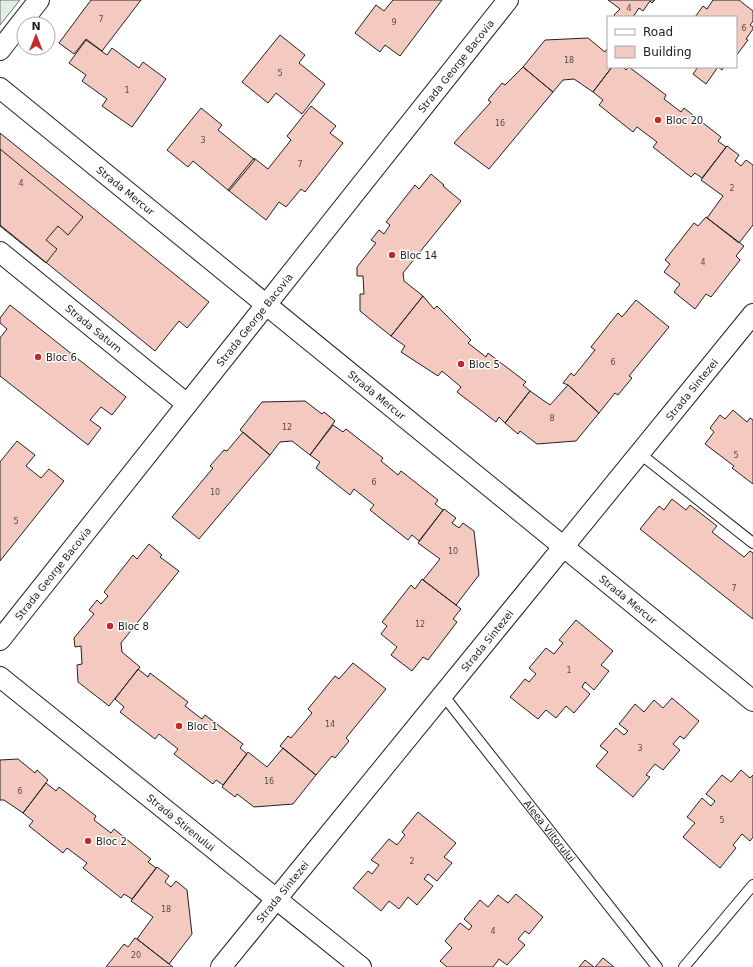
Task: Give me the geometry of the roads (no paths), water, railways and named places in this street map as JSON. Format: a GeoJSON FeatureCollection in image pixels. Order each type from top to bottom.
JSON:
{"type":"FeatureCollection","features":[{"type":"Feature","properties":{"kind":"street"},"geometry":{"type":"LineString","coordinates":[[0,50],[39,0]]}},
{"type":"Feature","properties":{"kind":"street","name":"Strada George Bacovia"},"geometry":{"type":"LineString","coordinates":[[0,640],[508,0]]}},
{"type":"Feature","properties":{"kind":"street","name":"Strada Mercur"},"geometry":{"type":"LineString","coordinates":[[0,88],[753,701]]}},
{"type":"Feature","properties":{"kind":"street","name":"Strada Saturn"},"geometry":{"type":"LineString","coordinates":[[1,255],[187,404]]}},
{"type":"Feature","properties":{"kind":"street","name":"Strada Sintezei"},"geometry":{"type":"LineString","coordinates":[[221,967],[753,314]]}},
{"type":"Feature","properties":{"kind":"street","name":"Strada Stirenului"},"geometry":{"type":"LineString","coordinates":[[0,677],[361,967]]}},
{"type":"Feature","properties":{"kind":"lane"},"geometry":{"type":"LineString","coordinates":[[639,453],[753,543]]}},
{"type":"Feature","properties":{"kind":"lane","name":"Aleea Viitorului"},"geometry":{"type":"LineString","coordinates":[[443,694],[657,967]]}},
{"type":"Feature","properties":{"kind":"lane"},"geometry":{"type":"LineString","coordinates":[[684,967],[753,886]]}},
{"type":"Feature","properties":{"kind":"place","name":"Bloc 20"},"geometry":{"type":"Point","coordinates":[658,120]}},
{"type":"Feature","properties":{"kind":"place","name":"Bloc 14"},"geometry":{"type":"Point","coordinates":[392,255]}},
{"type":"Feature","properties":{"kind":"place","name":"Bloc 6"},"geometry":{"type":"Point","coordinates":[38,357]}},
{"type":"Feature","properties":{"kind":"place","name":"Bloc 5"},"geometry":{"type":"Point","coordinates":[461,364]}},
{"type":"Feature","properties":{"kind":"place","name":"Bloc 8"},"geometry":{"type":"Point","coordinates":[110,626]}},
{"type":"Feature","properties":{"kind":"place","name":"Bloc 1"},"geometry":{"type":"Point","coordinates":[179,726]}},
{"type":"Feature","properties":{"kind":"place","name":"Bloc 2"},"geometry":{"type":"Point","coordinates":[88,841]}}]}
